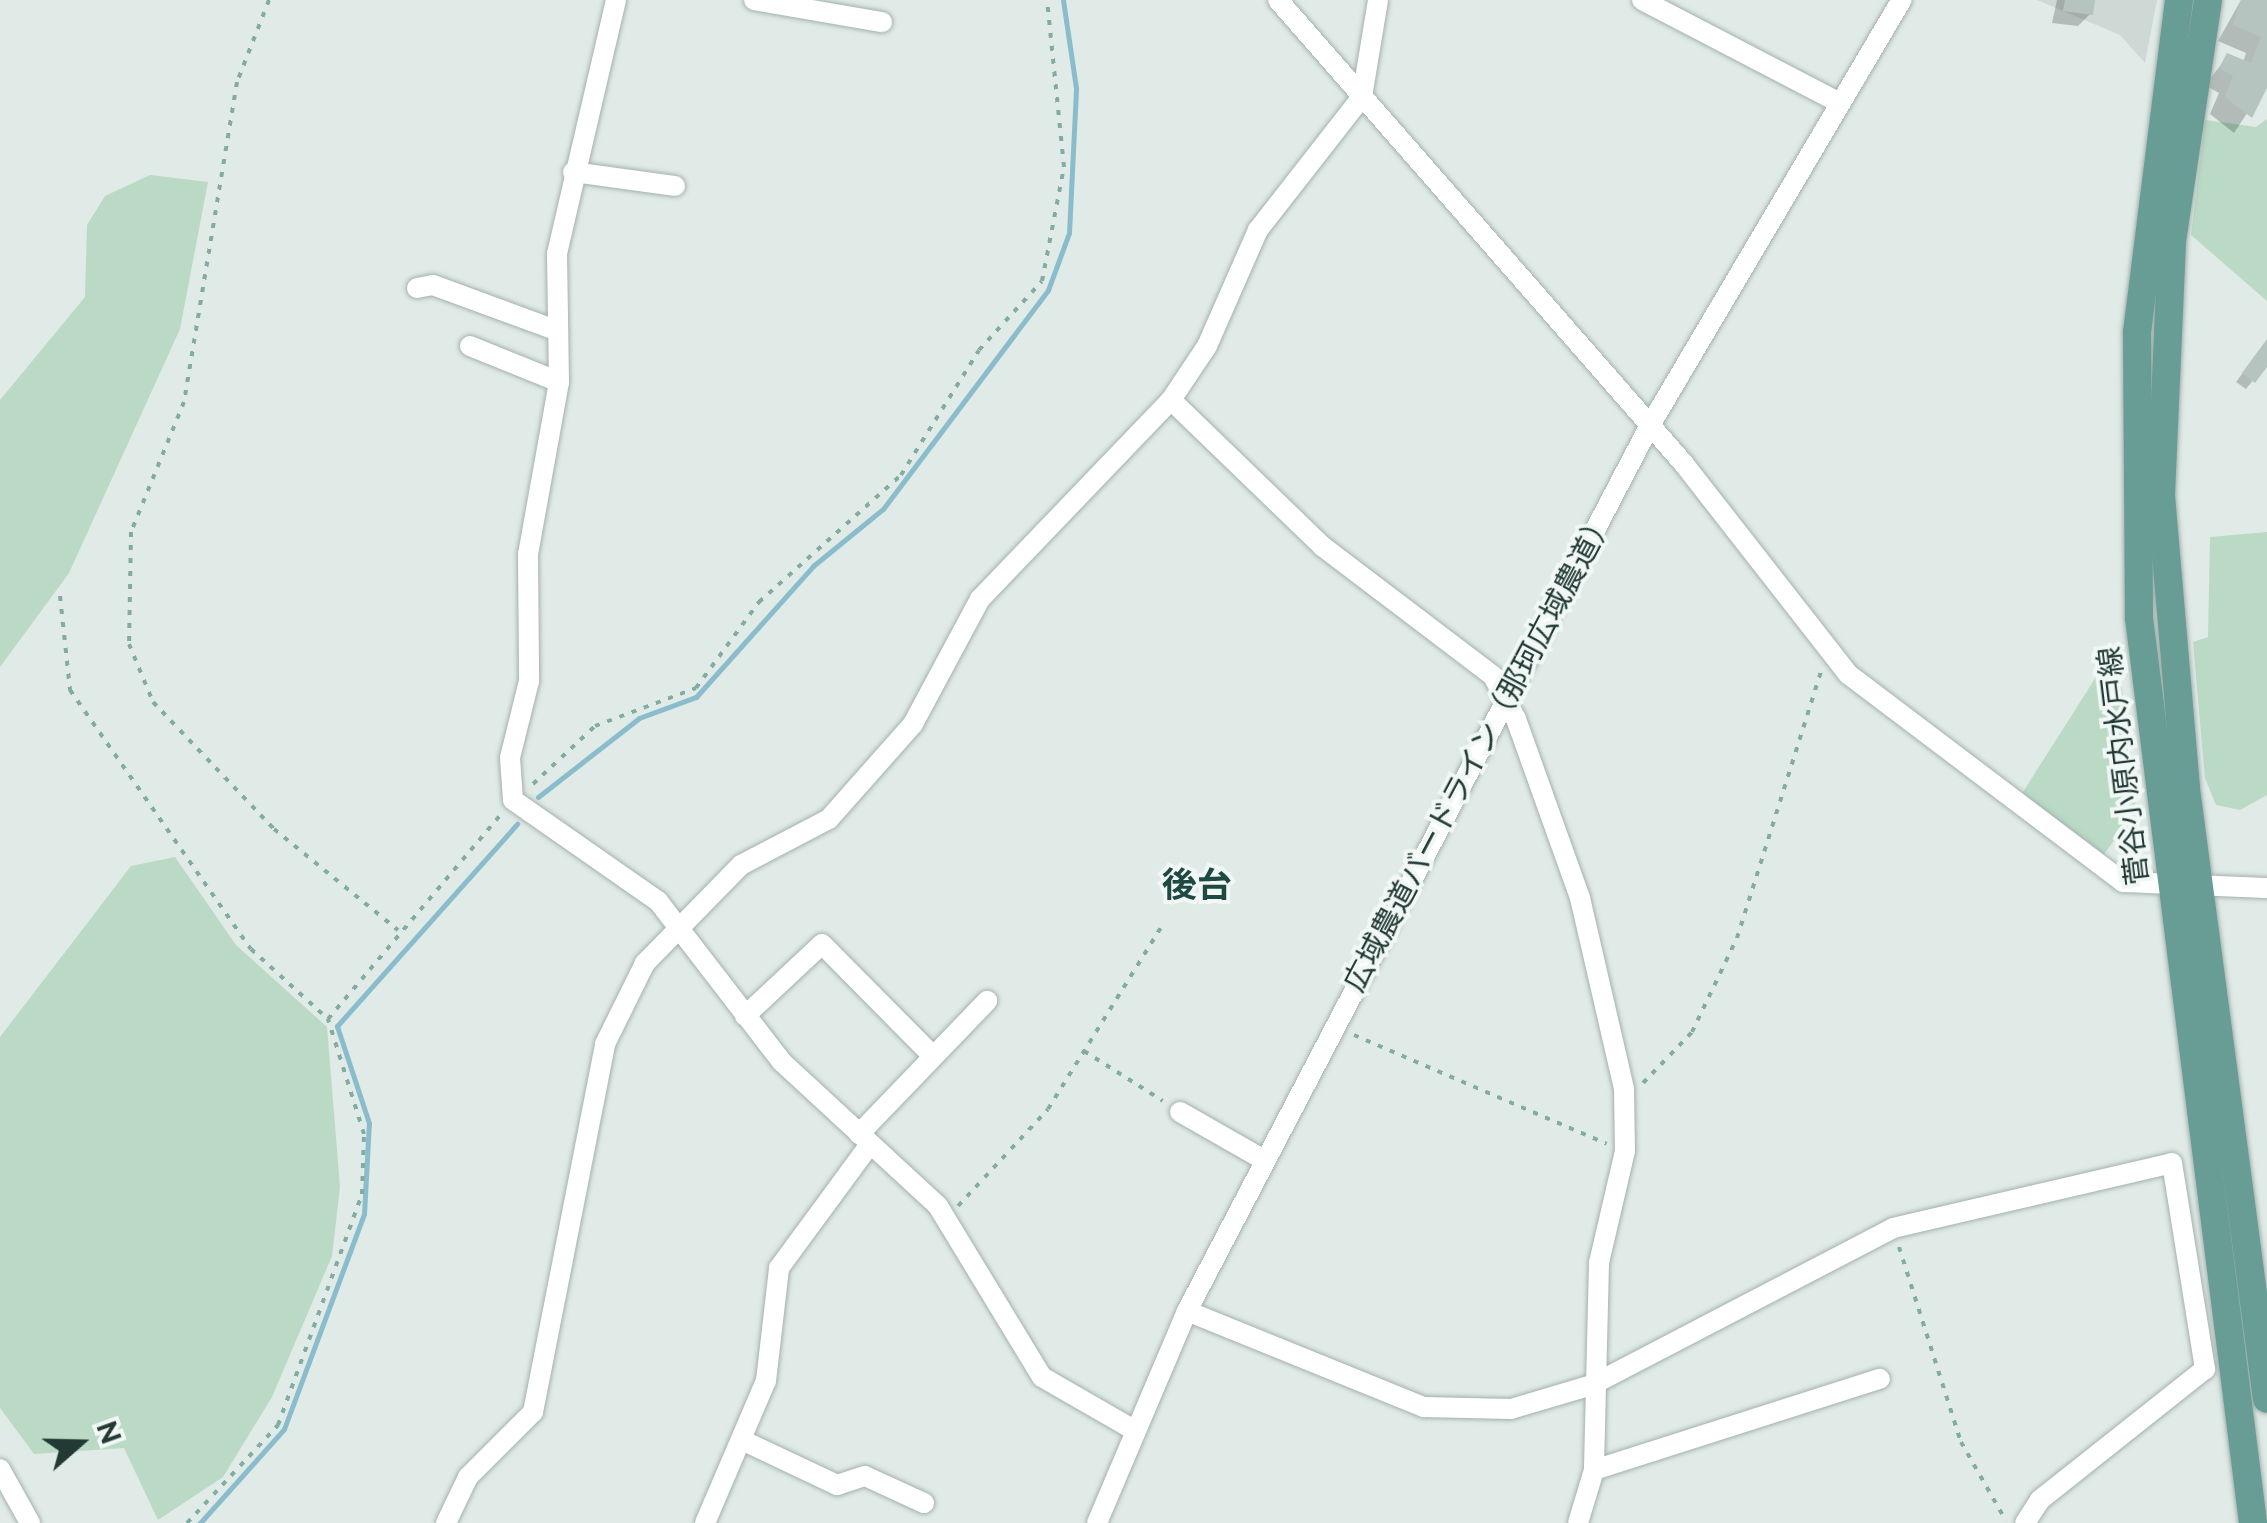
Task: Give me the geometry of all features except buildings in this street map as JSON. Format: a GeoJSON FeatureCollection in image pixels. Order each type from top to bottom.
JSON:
{"type":"FeatureCollection","features":[{"type":"Feature","properties":{"kind":"main road","name":"菅谷小原内水戸線"},"geometry":{"type":"LineString","coordinates":[[2179,0],[2146,237],[2134,473],[2139,618],[2253,1523]]}},
{"type":"Feature","properties":{"kind":"main road","name":"菅谷小原内水戸線"},"geometry":{"type":"LineString","coordinates":[[2208,0],[2172,242],[2161,496],[2201,889],[2256,1223],[2267,1399]]}},
{"type":"Feature","properties":{"kind":"street"},"geometry":{"type":"LineString","coordinates":[[616,0],[557,254],[559,382],[528,554],[529,681],[510,758],[516,798],[680,925],[744,1016],[948,1218],[1042,1377],[1136,1431]]}},
{"type":"Feature","properties":{"kind":"street"},"geometry":{"type":"LineString","coordinates":[[754,0],[882,22]]}},
{"type":"Feature","properties":{"kind":"street"},"geometry":{"type":"LineString","coordinates":[[1278,0],[1649,427],[1832,654],[2096,868],[2171,888],[2267,888]]}},
{"type":"Feature","properties":{"kind":"street"},"geometry":{"type":"LineString","coordinates":[[446,1523],[468,1477],[532,1412],[605,1044],[645,962],[741,865],[829,819],[913,724],[980,599],[1171,400],[1207,346],[1258,230],[1362,96],[1378,0]]}},
{"type":"Feature","properties":{"kind":"street"},"geometry":{"type":"LineString","coordinates":[[1642,0],[1838,102]]}},
{"type":"Feature","properties":{"kind":"street","name":"広域農道バードライン（那珂広域農道）"},"geometry":{"type":"LineString","coordinates":[[1097,1523],[1187,1311],[1649,427],[1838,102],[1902,0]]}},
{"type":"Feature","properties":{"kind":"street"},"geometry":{"type":"LineString","coordinates":[[573,172],[676,186]]}},
{"type":"Feature","properties":{"kind":"street"},"geometry":{"type":"LineString","coordinates":[[416,288],[433,285],[558,332]]}},
{"type":"Feature","properties":{"kind":"street"},"geometry":{"type":"LineString","coordinates":[[470,346],[559,382]]}},
{"type":"Feature","properties":{"kind":"street"},"geometry":{"type":"LineString","coordinates":[[1171,400],[1322,546],[1493,676],[1580,898],[1624,1088],[1625,1152],[1599,1263],[1592,1386],[1594,1470],[1578,1523]]}},
{"type":"Feature","properties":{"kind":"street"},"geometry":{"type":"LineString","coordinates":[[744,1016],[822,944],[932,1055]]}},
{"type":"Feature","properties":{"kind":"street"},"geometry":{"type":"LineString","coordinates":[[705,1523],[746,1442],[766,1381],[779,1268],[865,1139],[932,1055],[987,1001]]}},
{"type":"Feature","properties":{"kind":"street"},"geometry":{"type":"LineString","coordinates":[[1180,1112],[1264,1160]]}},
{"type":"Feature","properties":{"kind":"street"},"geometry":{"type":"LineString","coordinates":[[1187,1311],[1424,1407],[1512,1409],[1592,1386],[1893,1228],[2172,1164],[2205,1369],[2040,1500],[2025,1523]]}},
{"type":"Feature","properties":{"kind":"street"},"geometry":{"type":"LineString","coordinates":[[2184,1223],[2256,1223]]}},
{"type":"Feature","properties":{"kind":"street"},"geometry":{"type":"LineString","coordinates":[[1594,1470],[1880,1378]]}},
{"type":"Feature","properties":{"kind":"street"},"geometry":{"type":"LineString","coordinates":[[746,1442],[837,1485],[865,1476],[924,1503]]}},
{"type":"Feature","properties":{"kind":"street"},"geometry":{"type":"LineString","coordinates":[[0,1469],[30,1523]]}},
{"type":"Feature","properties":{"kind":"path"},"geometry":{"type":"LineString","coordinates":[[269,0],[237,82],[184,402],[131,532],[129,644],[154,702],[274,829],[398,930]]}},
{"type":"Feature","properties":{"kind":"path"},"geometry":{"type":"LineString","coordinates":[[328,1019],[398,930],[516,798],[595,726],[696,688],[759,602],[901,476],[979,350],[1042,280],[1064,168],[1047,0]]}},
{"type":"Feature","properties":{"kind":"path"},"geometry":{"type":"LineString","coordinates":[[60,596],[70,690],[251,948],[328,1019],[364,1134],[362,1194],[278,1426],[187,1523]]}},
{"type":"Feature","properties":{"kind":"path"},"geometry":{"type":"LineString","coordinates":[[1624,1088],[1644,1082],[1692,1032],[1738,938],[1803,714],[1832,654]]}},
{"type":"Feature","properties":{"kind":"path"},"geometry":{"type":"LineString","coordinates":[[948,1218],[1048,1109],[1163,924]]}},
{"type":"Feature","properties":{"kind":"path"},"geometry":{"type":"LineString","coordinates":[[1334,1026],[1625,1152]]}},
{"type":"Feature","properties":{"kind":"path"},"geometry":{"type":"LineString","coordinates":[[1084,1052],[1180,1112]]}},
{"type":"Feature","properties":{"kind":"path"},"geometry":{"type":"LineString","coordinates":[[1893,1228],[1961,1442],[2007,1523]]}},
{"type":"Feature","properties":{"kind":"shaded area"},"geometry":{"type":"Polygon","coordinates":[[[2037,0],[2157,0],[2145,63],[2120,35],[2037,0]]]}},
{"type":"Feature","properties":{"kind":"green space"},"geometry":{"type":"Polygon","coordinates":[[[2267,119],[2267,301],[2191,235],[2205,120],[2256,127],[2267,119]]]}},
{"type":"Feature","properties":{"kind":"green space"},"geometry":{"type":"Polygon","coordinates":[[[150,175],[208,182],[180,329],[69,573],[0,667],[0,400],[85,297],[87,225],[105,196],[150,175]]]}},
{"type":"Feature","properties":{"kind":"green space"},"geometry":{"type":"Polygon","coordinates":[[[2267,532],[2267,795],[2240,810],[2216,805],[2205,778],[2193,642],[2208,637],[2210,537],[2267,532]]]}},
{"type":"Feature","properties":{"kind":"green space"},"geometry":{"type":"Polygon","coordinates":[[[2117,644],[2136,811],[2104,854],[2021,795],[2117,644]]]}},
{"type":"Feature","properties":{"kind":"green space"},"geometry":{"type":"Polygon","coordinates":[[[175,857],[236,945],[327,1027],[340,1187],[332,1256],[272,1397],[223,1477],[158,1520],[124,1448],[34,1454],[0,1408],[0,1037],[131,866],[175,857]]]}},
{"type":"Feature","properties":{"kind":"waterway"},"geometry":{"type":"LineString","coordinates":[[538,797],[639,718],[696,697],[813,566],[883,509],[1048,290],[1069,233],[1076,88],[1063,0]]}},
{"type":"Feature","properties":{"kind":"waterway"},"geometry":{"type":"LineString","coordinates":[[200,1523],[284,1429],[364,1214],[369,1123],[337,1026],[517,824]]}},
{"type":"Feature","properties":{"kind":"district","name":"後台"},"geometry":{"type":"Point","coordinates":[1197,885]}}]}
